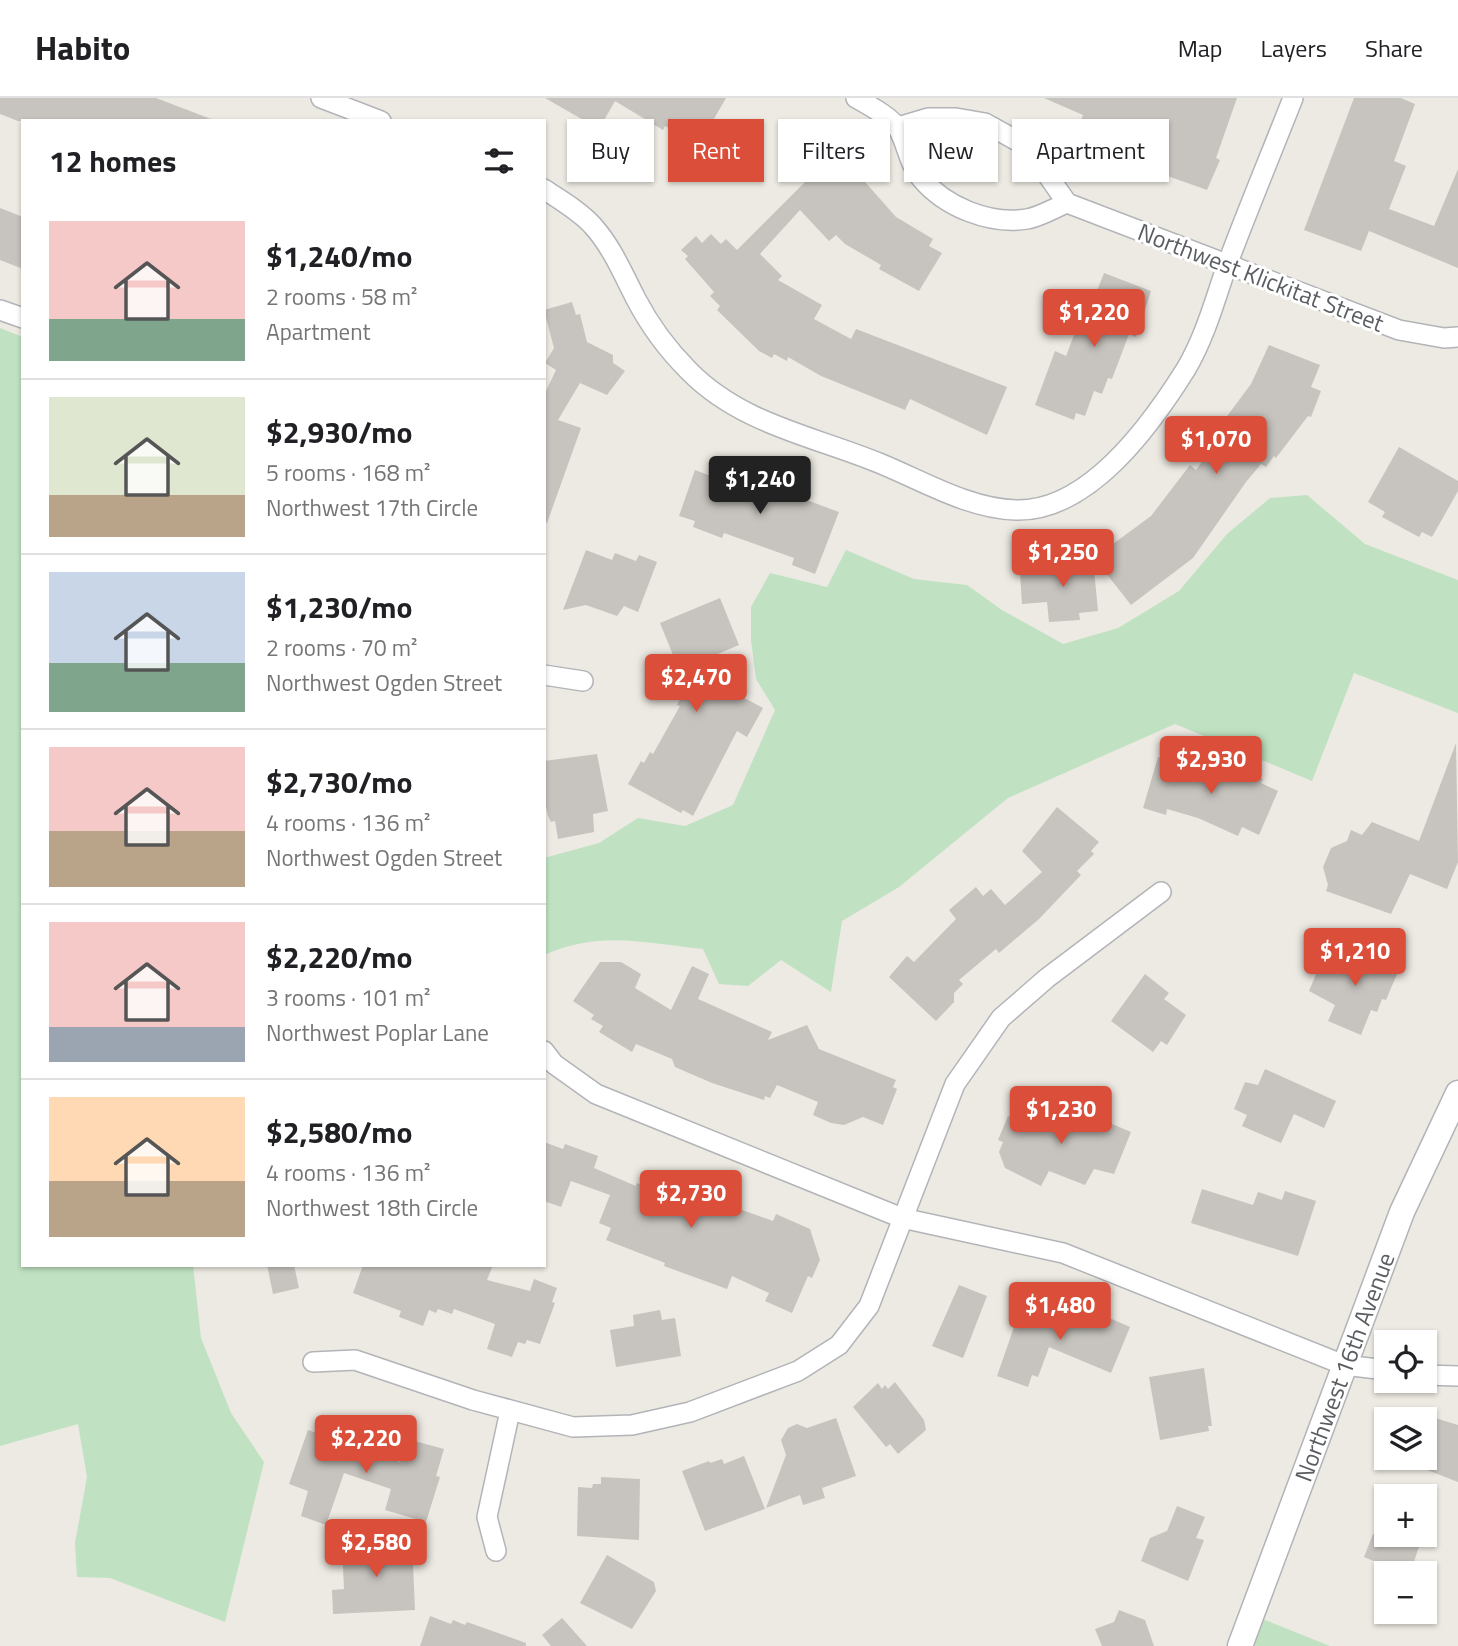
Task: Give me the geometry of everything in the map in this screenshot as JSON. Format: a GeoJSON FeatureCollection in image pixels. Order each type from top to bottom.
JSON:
{"type":"FeatureCollection","features":[{"type":"Feature","properties":{"kind":"street"},"geometry":{"type":"LineString","coordinates":[[321,98],[376,119]]}},
{"type":"Feature","properties":{"kind":"street"},"geometry":{"type":"LineString","coordinates":[[856,98],[898,127],[906,152],[920,178],[941,197],[968,211],[996,220],[1029,219],[1067,202],[1028,147],[985,123],[956,118],[929,118],[898,127]]}},
{"type":"Feature","properties":{"kind":"street"},"geometry":{"type":"LineString","coordinates":[[546,191],[592,224],[660,335],[688,370],[713,391],[748,414],[780,429],[854,453],[968,500],[1016,510],[1039,508],[1065,499],[1090,484],[1118,457],[1187,368],[1214,308],[1227,266],[1293,98]]}},
{"type":"Feature","properties":{"kind":"street","name":"Northwest Klickitat Street"},"geometry":{"type":"LineString","coordinates":[[1067,202],[1227,266],[1399,330],[1444,338],[1458,337]]}},
{"type":"Feature","properties":{"kind":"street"},"geometry":{"type":"LineString","coordinates":[[0,310],[21,317]]}},
{"type":"Feature","properties":{"kind":"street"},"geometry":{"type":"LineString","coordinates":[[546,675],[583,681]]}},
{"type":"Feature","properties":{"kind":"street"},"geometry":{"type":"LineString","coordinates":[[313,1362],[355,1360],[510,1411],[573,1427],[632,1425],[690,1412],[798,1371],[839,1345],[869,1306],[955,1083],[1001,1017],[1047,978],[1161,892]]}},
{"type":"Feature","properties":{"kind":"street"},"geometry":{"type":"LineString","coordinates":[[546,1054],[554,1064],[596,1094],[902,1218],[1063,1253],[1344,1365],[1374,1369]]}},
{"type":"Feature","properties":{"kind":"street","name":"Northwest 16th Avenue"},"geometry":{"type":"LineString","coordinates":[[1240,1646],[1402,1212],[1458,1093]]}},
{"type":"Feature","properties":{"kind":"street"},"geometry":{"type":"LineString","coordinates":[[1437,1375],[1458,1376]]}},
{"type":"Feature","properties":{"kind":"street"},"geometry":{"type":"LineString","coordinates":[[496,1552],[487,1517],[510,1411]]}},
{"type":"Feature","properties":{"kind":"green space"},"geometry":{"type":"Polygon","coordinates":[[[0,328],[21,336],[21,1267],[193,1267],[201,1338],[231,1413],[264,1462],[225,1622],[110,1578],[77,1577],[75,1543],[87,1477],[78,1424],[0,1446],[0,328]]]}},
{"type":"Feature","properties":{"kind":"green space"},"geometry":{"type":"Polygon","coordinates":[[[1307,495],[1365,544],[1458,580],[1458,713],[1354,673],[1312,781],[1175,724],[1008,798],[899,887],[842,921],[831,992],[781,960],[748,986],[719,984],[703,949],[623,940],[584,943],[546,954],[546,857],[599,843],[638,818],[685,826],[733,805],[775,710],[756,679],[751,640],[751,607],[770,573],[827,587],[846,550],[914,579],[967,585],[1002,610],[1063,644],[1118,628],[1179,591],[1227,534],[1270,498],[1307,495]]]}},
{"type":"Feature","properties":{"kind":"green space"},"geometry":{"type":"Polygon","coordinates":[[[1260,1618],[1330,1646],[1250,1646],[1260,1618]]]}},
{"type":"Feature","properties":{"kind":"building"},"geometry":{"type":"Polygon","coordinates":[[[0,98],[156,98],[211,119],[18,121],[0,114],[0,98]]]}},
{"type":"Feature","properties":{"kind":"building"},"geometry":{"type":"Polygon","coordinates":[[[545,98],[726,98],[714,119],[668,119],[668,127],[665,126],[663,130],[654,125],[654,119],[645,119],[615,101],[605,119],[582,119],[545,98]]]}},
{"type":"Feature","properties":{"kind":"building"},"geometry":{"type":"Polygon","coordinates":[[[1044,98],[1237,98],[1216,158],[1220,160],[1207,190],[1169,176],[1169,119],[1082,119],[1083,115],[1044,98]]]}},
{"type":"Feature","properties":{"kind":"building"},"geometry":{"type":"Polygon","coordinates":[[[1354,98],[1401,98],[1415,104],[1394,161],[1406,166],[1389,209],[1434,226],[1458,169],[1458,268],[1369,231],[1361,251],[1304,230],[1354,98]]]}},
{"type":"Feature","properties":{"kind":"building"},"geometry":{"type":"Polygon","coordinates":[[[805,182],[865,182],[896,217],[933,239],[929,246],[942,253],[919,291],[879,269],[881,265],[845,244],[836,235],[829,241],[800,210],[760,254],[782,276],[778,280],[822,305],[814,319],[851,339],[856,329],[1007,387],[987,435],[910,399],[905,410],[821,376],[788,357],[787,361],[774,354],[772,358],[759,351],[717,310],[720,306],[710,296],[714,292],[685,259],[688,256],[681,250],[696,236],[702,243],[711,234],[721,244],[726,239],[737,250],[805,182]]]}},
{"type":"Feature","properties":{"kind":"building"},"geometry":{"type":"Polygon","coordinates":[[[0,208],[21,216],[21,268],[0,260],[0,208]]]}},
{"type":"Feature","properties":{"kind":"building"},"geometry":{"type":"Polygon","coordinates":[[[1104,273],[1151,291],[1136,337],[1129,334],[1112,379],[1108,378],[1102,394],[1094,391],[1085,416],[1076,413],[1074,420],[1035,405],[1055,351],[1066,356],[1076,330],[1081,332],[1104,273]]]}},
{"type":"Feature","properties":{"kind":"building"},"geometry":{"type":"Polygon","coordinates":[[[572,302],[576,315],[580,314],[587,342],[613,355],[613,363],[625,371],[607,395],[580,383],[558,420],[581,428],[547,523],[546,391],[556,370],[546,364],[554,348],[546,309],[572,302]]]}},
{"type":"Feature","properties":{"kind":"building"},"geometry":{"type":"Polygon","coordinates":[[[1269,345],[1320,365],[1311,387],[1321,391],[1311,417],[1308,416],[1276,458],[1274,456],[1266,467],[1261,464],[1193,558],[1131,605],[1094,558],[1151,516],[1190,465],[1196,470],[1221,435],[1216,431],[1251,384],[1269,345]]]}},
{"type":"Feature","properties":{"kind":"building"},"geometry":{"type":"Polygon","coordinates":[[[1399,447],[1458,481],[1458,491],[1432,537],[1422,532],[1419,537],[1382,517],[1385,512],[1368,502],[1399,447]]]}},
{"type":"Feature","properties":{"kind":"building"},"geometry":{"type":"Polygon","coordinates":[[[715,466],[839,512],[815,574],[792,565],[794,558],[724,533],[722,538],[693,527],[695,521],[679,516],[695,470],[711,476],[715,466]]]}},
{"type":"Feature","properties":{"kind":"building"},"geometry":{"type":"Polygon","coordinates":[[[586,550],[612,560],[615,553],[636,561],[639,555],[657,562],[638,612],[624,606],[617,616],[586,605],[563,610],[586,550]]]}},
{"type":"Feature","properties":{"kind":"building"},"geometry":{"type":"Polygon","coordinates":[[[1093,559],[1098,611],[1079,613],[1080,620],[1049,622],[1047,602],[1022,604],[1020,573],[1045,571],[1045,567],[1058,566],[1058,561],[1093,559]]]}},
{"type":"Feature","properties":{"kind":"building"},"geometry":{"type":"Polygon","coordinates":[[[720,598],[739,645],[687,667],[763,708],[747,737],[737,731],[693,816],[683,810],[681,813],[628,784],[641,761],[644,763],[650,752],[653,754],[680,706],[677,705],[686,687],[660,623],[720,598]]]}},
{"type":"Feature","properties":{"kind":"building"},"geometry":{"type":"Polygon","coordinates":[[[1456,743],[1458,862],[1447,889],[1410,874],[1391,914],[1326,891],[1328,885],[1323,867],[1331,848],[1347,841],[1351,830],[1362,835],[1372,822],[1419,841],[1456,743]]]}},
{"type":"Feature","properties":{"kind":"building"},"geometry":{"type":"Polygon","coordinates":[[[597,754],[608,811],[593,814],[594,832],[558,839],[555,821],[551,822],[546,806],[546,761],[597,754]]]}},
{"type":"Feature","properties":{"kind":"building"},"geometry":{"type":"Polygon","coordinates":[[[1158,757],[1233,778],[1238,767],[1263,779],[1261,783],[1278,791],[1259,835],[1242,827],[1238,836],[1198,818],[1167,809],[1166,815],[1143,808],[1158,757]]]}},
{"type":"Feature","properties":{"kind":"building"},"geometry":{"type":"Polygon","coordinates":[[[1057,807],[1099,842],[1091,851],[1094,854],[1077,871],[1081,875],[1039,919],[999,953],[996,949],[959,980],[963,984],[954,993],[954,1002],[936,1021],[889,977],[907,956],[914,962],[956,919],[949,910],[976,887],[983,896],[991,889],[1005,905],[1042,872],[1022,851],[1057,807]]]}},
{"type":"Feature","properties":{"kind":"building"},"geometry":{"type":"Polygon","coordinates":[[[1367,947],[1396,959],[1391,972],[1397,974],[1386,1000],[1382,999],[1377,1012],[1371,1010],[1361,1035],[1328,1021],[1335,1005],[1309,991],[1320,965],[1334,971],[1342,953],[1361,960],[1367,947]]]}},
{"type":"Feature","properties":{"kind":"building"},"geometry":{"type":"Polygon","coordinates":[[[600,962],[621,962],[641,974],[635,988],[671,1010],[692,966],[709,974],[698,999],[772,1032],[768,1040],[807,1025],[819,1049],[896,1080],[893,1087],[897,1089],[883,1125],[863,1117],[844,1125],[831,1123],[813,1115],[818,1102],[777,1085],[770,1098],[765,1096],[764,1100],[712,1083],[675,1067],[672,1059],[636,1044],[632,1052],[599,1032],[603,1026],[591,1019],[594,1015],[573,1001],[600,962]]]}},
{"type":"Feature","properties":{"kind":"building"},"geometry":{"type":"Polygon","coordinates":[[[1145,974],[1169,993],[1164,999],[1186,1015],[1167,1045],[1161,1041],[1153,1052],[1111,1021],[1145,974]]]}},
{"type":"Feature","properties":{"kind":"building"},"geometry":{"type":"Polygon","coordinates":[[[1265,1069],[1336,1101],[1324,1128],[1294,1114],[1281,1143],[1242,1126],[1247,1115],[1234,1109],[1245,1082],[1258,1085],[1265,1069]]]}},
{"type":"Feature","properties":{"kind":"building"},"geometry":{"type":"Polygon","coordinates":[[[1031,1103],[1083,1123],[1086,1113],[1131,1132],[1114,1174],[1094,1169],[1085,1185],[1049,1171],[1041,1186],[1005,1168],[999,1152],[1003,1142],[998,1140],[1008,1116],[1023,1122],[1031,1103]]]}},
{"type":"Feature","properties":{"kind":"building"},"geometry":{"type":"Polygon","coordinates":[[[546,1143],[563,1149],[565,1144],[598,1156],[594,1168],[636,1186],[637,1183],[649,1188],[654,1177],[679,1188],[676,1197],[724,1215],[728,1205],[773,1221],[776,1214],[810,1229],[820,1260],[812,1278],[808,1276],[792,1313],[765,1301],[769,1293],[732,1276],[727,1289],[664,1266],[665,1263],[606,1240],[611,1228],[599,1223],[610,1195],[571,1181],[561,1207],[546,1202],[546,1143]]]}},
{"type":"Feature","properties":{"kind":"building"},"geometry":{"type":"Polygon","coordinates":[[[1202,1189],[1253,1205],[1258,1192],[1282,1200],[1285,1191],[1316,1201],[1298,1256],[1191,1223],[1202,1189]]]}},
{"type":"Feature","properties":{"kind":"building"},"geometry":{"type":"Polygon","coordinates":[[[267,1267],[294,1267],[299,1288],[273,1294],[267,1267]]]}},
{"type":"Feature","properties":{"kind":"building"},"geometry":{"type":"Polygon","coordinates":[[[362,1267],[492,1267],[487,1280],[530,1291],[534,1279],[557,1288],[552,1302],[555,1303],[540,1344],[527,1340],[525,1344],[518,1342],[512,1357],[487,1349],[495,1324],[454,1309],[452,1314],[438,1309],[436,1313],[429,1310],[423,1326],[399,1317],[401,1311],[353,1293],[362,1267]]]}},
{"type":"Feature","properties":{"kind":"building"},"geometry":{"type":"Polygon","coordinates":[[[959,1285],[987,1296],[963,1358],[932,1346],[959,1285]]]}},
{"type":"Feature","properties":{"kind":"building"},"geometry":{"type":"Polygon","coordinates":[[[1035,1301],[1096,1324],[1100,1314],[1130,1327],[1111,1373],[1049,1347],[1038,1377],[1032,1375],[1028,1387],[997,1376],[1019,1313],[1029,1316],[1035,1301]]]}},
{"type":"Feature","properties":{"kind":"building"},"geometry":{"type":"Polygon","coordinates":[[[660,1310],[662,1320],[675,1318],[681,1356],[616,1367],[610,1330],[634,1326],[633,1315],[660,1310]]]}},
{"type":"Feature","properties":{"kind":"building"},"geometry":{"type":"Polygon","coordinates":[[[1204,1368],[1212,1426],[1208,1426],[1209,1431],[1160,1440],[1149,1377],[1204,1368]]]}},
{"type":"Feature","properties":{"kind":"building"},"geometry":{"type":"Polygon","coordinates":[[[895,1382],[924,1420],[926,1430],[898,1454],[890,1444],[886,1447],[853,1407],[878,1383],[882,1389],[885,1385],[888,1389],[895,1382]]]}},
{"type":"Feature","properties":{"kind":"building"},"geometry":{"type":"Polygon","coordinates":[[[836,1418],[856,1476],[822,1488],[825,1498],[803,1505],[800,1495],[766,1508],[786,1455],[781,1440],[788,1428],[797,1424],[807,1428],[836,1418]]]}},
{"type":"Feature","properties":{"kind":"building"},"geometry":{"type":"Polygon","coordinates":[[[1437,1419],[1458,1425],[1458,1482],[1427,1470],[1437,1470],[1437,1419]]]}},
{"type":"Feature","properties":{"kind":"building"},"geometry":{"type":"Polygon","coordinates":[[[308,1430],[400,1462],[407,1439],[444,1449],[436,1476],[440,1477],[426,1522],[385,1510],[391,1489],[344,1473],[326,1525],[301,1516],[308,1491],[289,1484],[308,1430]]]}},
{"type":"Feature","properties":{"kind":"building"},"geometry":{"type":"Polygon","coordinates":[[[744,1456],[765,1509],[705,1531],[682,1471],[709,1461],[710,1463],[722,1459],[724,1464],[744,1456]]]}},
{"type":"Feature","properties":{"kind":"building"},"geometry":{"type":"Polygon","coordinates":[[[601,1477],[640,1479],[639,1540],[577,1536],[578,1487],[592,1488],[593,1484],[601,1484],[601,1477]]]}},
{"type":"Feature","properties":{"kind":"building"},"geometry":{"type":"Polygon","coordinates":[[[1177,1506],[1205,1517],[1196,1538],[1204,1540],[1188,1581],[1141,1561],[1150,1538],[1167,1531],[1177,1506]]]}},
{"type":"Feature","properties":{"kind":"building"},"geometry":{"type":"Polygon","coordinates":[[[1373,1534],[1374,1547],[1419,1547],[1414,1561],[1374,1561],[1364,1557],[1373,1534]]]}},
{"type":"Feature","properties":{"kind":"building"},"geometry":{"type":"Polygon","coordinates":[[[412,1542],[415,1610],[333,1614],[332,1590],[344,1589],[342,1545],[412,1542]]]}},
{"type":"Feature","properties":{"kind":"building"},"geometry":{"type":"Polygon","coordinates":[[[607,1555],[654,1582],[656,1591],[632,1629],[580,1603],[607,1555]]]}},
{"type":"Feature","properties":{"kind":"building"},"geometry":{"type":"Polygon","coordinates":[[[1119,1610],[1145,1620],[1154,1646],[1102,1646],[1095,1629],[1114,1622],[1119,1610]]]}},
{"type":"Feature","properties":{"kind":"building"},"geometry":{"type":"Polygon","coordinates":[[[430,1616],[451,1624],[453,1620],[465,1625],[467,1622],[526,1643],[526,1646],[420,1646],[430,1616]]]}},
{"type":"Feature","properties":{"kind":"building"},"geometry":{"type":"Polygon","coordinates":[[[562,1618],[587,1646],[551,1646],[542,1635],[562,1618]]]}}]}
